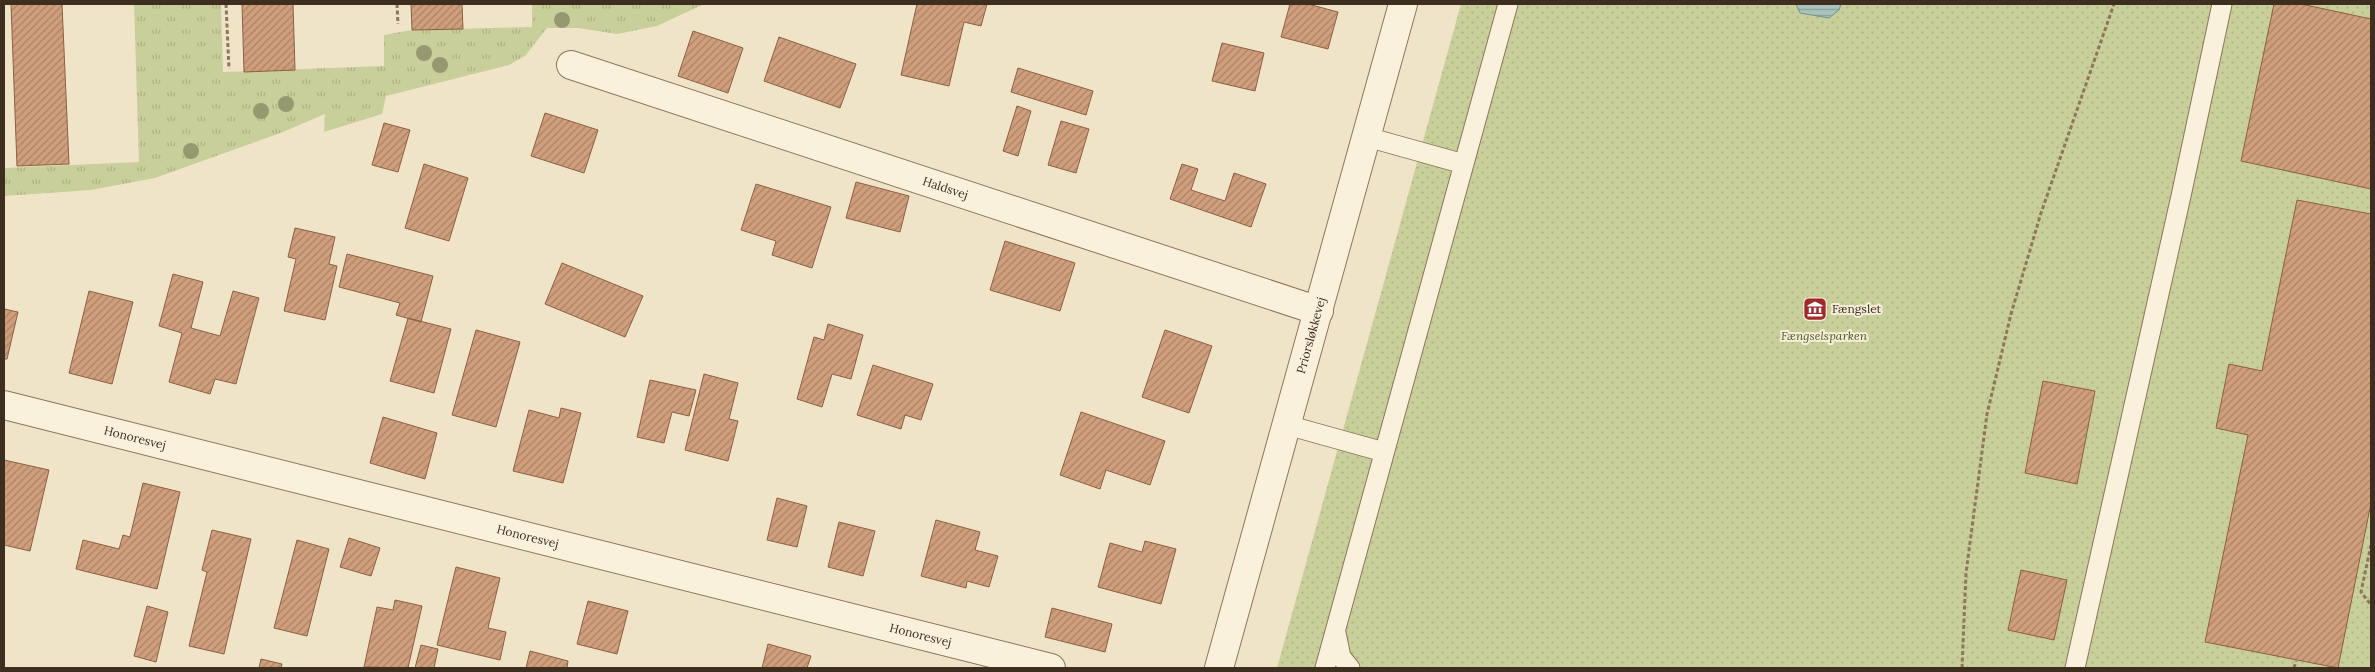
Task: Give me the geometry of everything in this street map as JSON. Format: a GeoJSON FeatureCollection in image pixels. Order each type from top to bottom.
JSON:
{"type":"FeatureCollection","features":[{"type":"Feature","properties":{"kind":"street","name":"Priorsløkkevej"},"geometry":{"type":"LineString","coordinates":[[1219,668],[1403,4]]}},
{"type":"Feature","properties":{"kind":"street","name":"Haldsvej"},"geometry":{"type":"LineString","coordinates":[[571,65],[1319,310]]}},
{"type":"Feature","properties":{"kind":"street","name":"Honoresvej"},"geometry":{"type":"LineString","coordinates":[[4,405],[1051,668]]}},
{"type":"Feature","properties":{"kind":"lane"},"geometry":{"type":"LineString","coordinates":[[1325,668],[1508,4]]}},
{"type":"Feature","properties":{"kind":"lane"},"geometry":{"type":"LineString","coordinates":[[2075,668],[2222,4]]}},
{"type":"Feature","properties":{"kind":"lane"},"geometry":{"type":"LineString","coordinates":[[1367,137],[1464,164]]}},
{"type":"Feature","properties":{"kind":"lane"},"geometry":{"type":"LineString","coordinates":[[1287,425],[1384,452]]}},
{"type":"Feature","properties":{"kind":"lane"},"geometry":{"type":"LineString","coordinates":[[1336,628],[1341,657],[1350,668]]}},
{"type":"Feature","properties":{"kind":"path"},"geometry":{"type":"LineString","coordinates":[[226,4],[229,69]]}},
{"type":"Feature","properties":{"kind":"path"},"geometry":{"type":"LineString","coordinates":[[397,4],[398,24]]}},
{"type":"Feature","properties":{"kind":"path"},"geometry":{"type":"LineString","coordinates":[[1962,668],[1966,573],[1987,414],[2011,314],[2041,213],[2114,4]]}},
{"type":"Feature","properties":{"kind":"path"},"geometry":{"type":"LineString","coordinates":[[2371,545],[2361,592],[2371,605]]}},
{"type":"Feature","properties":{"kind":"path"},"geometry":{"type":"LineString","coordinates":[[2294,668],[2296,661]]}},
{"type":"Feature","properties":{"kind":"green space"},"geometry":{"type":"Polygon","coordinates":[[[134,4],[221,4],[223,72],[384,66],[384,35],[412,30],[532,27],[532,4],[704,4],[657,26],[617,34],[578,28],[547,28],[525,56],[509,65],[386,96],[382,114],[324,132],[325,114],[283,132],[155,178],[91,190],[4,196],[4,168],[139,162],[134,4]]]}},
{"type":"Feature","properties":{"kind":"green space","name":"Fængselsparken"},"geometry":{"type":"Polygon","coordinates":[[[1461,4],[2371,4],[2371,668],[1277,668],[1461,4]]]}},
{"type":"Feature","properties":{"kind":"water"},"geometry":{"type":"Polygon","coordinates":[[[1796,4],[1841,4],[1839,10],[1829,18],[1800,13],[1796,4]]]}},
{"type":"Feature","properties":{"kind":"building"},"geometry":{"type":"Polygon","coordinates":[[[11,4],[62,4],[69,164],[17,166],[11,4]]]}},
{"type":"Feature","properties":{"kind":"building"},"geometry":{"type":"Polygon","coordinates":[[[242,4],[293,4],[295,70],[244,72],[242,4]]]}},
{"type":"Feature","properties":{"kind":"building"},"geometry":{"type":"Polygon","coordinates":[[[411,4],[462,4],[463,29],[412,30],[411,4]]]}},
{"type":"Feature","properties":{"kind":"building"},"geometry":{"type":"Polygon","coordinates":[[[917,4],[987,4],[981,26],[964,22],[949,86],[901,75],[917,4]]]}},
{"type":"Feature","properties":{"kind":"building"},"geometry":{"type":"Polygon","coordinates":[[[1290,4],[1308,4],[1338,12],[1328,49],[1281,37],[1290,4]]]}},
{"type":"Feature","properties":{"kind":"building"},"geometry":{"type":"Polygon","coordinates":[[[2274,4],[2301,4],[2371,19],[2371,189],[2241,161],[2274,4]]]}},
{"type":"Feature","properties":{"kind":"building"},"geometry":{"type":"Polygon","coordinates":[[[693,31],[743,48],[728,93],[678,76],[693,31]]]}},
{"type":"Feature","properties":{"kind":"building"},"geometry":{"type":"Polygon","coordinates":[[[779,37],[856,64],[840,108],[764,81],[779,37]]]}},
{"type":"Feature","properties":{"kind":"building"},"geometry":{"type":"Polygon","coordinates":[[[1222,43],[1264,53],[1255,91],[1212,81],[1222,43]]]}},
{"type":"Feature","properties":{"kind":"building"},"geometry":{"type":"Polygon","coordinates":[[[1018,68],[1093,91],[1086,115],[1011,92],[1018,68]]]}},
{"type":"Feature","properties":{"kind":"building"},"geometry":{"type":"Polygon","coordinates":[[[1017,106],[1031,111],[1018,156],[1003,151],[1017,106]]]}},
{"type":"Feature","properties":{"kind":"building"},"geometry":{"type":"Polygon","coordinates":[[[545,113],[598,130],[584,173],[531,156],[545,113]]]}},
{"type":"Feature","properties":{"kind":"building"},"geometry":{"type":"Polygon","coordinates":[[[1061,121],[1089,129],[1076,173],[1048,165],[1061,121]]]}},
{"type":"Feature","properties":{"kind":"building"},"geometry":{"type":"Polygon","coordinates":[[[384,123],[410,130],[398,172],[372,165],[384,123]]]}},
{"type":"Feature","properties":{"kind":"building"},"geometry":{"type":"Polygon","coordinates":[[[424,164],[468,178],[449,241],[405,228],[424,164]]]}},
{"type":"Feature","properties":{"kind":"building"},"geometry":{"type":"Polygon","coordinates":[[[1182,164],[1198,169],[1191,190],[1225,201],[1234,173],[1266,184],[1251,227],[1170,199],[1182,164]]]}},
{"type":"Feature","properties":{"kind":"building"},"geometry":{"type":"Polygon","coordinates":[[[856,182],[909,196],[900,232],[846,218],[856,182]]]}},
{"type":"Feature","properties":{"kind":"building"},"geometry":{"type":"Polygon","coordinates":[[[756,184],[831,207],[812,268],[772,255],[776,241],[741,230],[756,184]]]}},
{"type":"Feature","properties":{"kind":"building"},"geometry":{"type":"Polygon","coordinates":[[[2297,200],[2371,214],[2371,503],[2338,668],[2205,642],[2248,435],[2216,428],[2229,364],[2262,371],[2297,200]]]}},
{"type":"Feature","properties":{"kind":"building"},"geometry":{"type":"Polygon","coordinates":[[[295,228],[335,237],[329,264],[337,266],[325,320],[284,311],[296,259],[288,257],[295,228]]]}},
{"type":"Feature","properties":{"kind":"building"},"geometry":{"type":"Polygon","coordinates":[[[1005,241],[1075,263],[1060,311],[990,290],[1005,241]]]}},
{"type":"Feature","properties":{"kind":"building"},"geometry":{"type":"Polygon","coordinates":[[[347,254],[433,276],[421,322],[396,315],[400,303],[339,287],[347,254]]]}},
{"type":"Feature","properties":{"kind":"building"},"geometry":{"type":"Polygon","coordinates":[[[562,263],[643,296],[625,337],[545,304],[562,263]]]}},
{"type":"Feature","properties":{"kind":"building"},"geometry":{"type":"Polygon","coordinates":[[[173,274],[203,282],[191,328],[220,336],[233,291],[259,298],[236,384],[215,379],[210,394],[169,382],[182,333],[159,326],[173,274]]]}},
{"type":"Feature","properties":{"kind":"building"},"geometry":{"type":"Polygon","coordinates":[[[89,291],[133,302],[112,384],[69,373],[89,291]]]}},
{"type":"Feature","properties":{"kind":"building"},"geometry":{"type":"Polygon","coordinates":[[[4,309],[18,312],[7,359],[4,359],[4,309]]]}},
{"type":"Feature","properties":{"kind":"building"},"geometry":{"type":"Polygon","coordinates":[[[408,318],[451,329],[434,393],[390,381],[408,318]]]}},
{"type":"Feature","properties":{"kind":"building"},"geometry":{"type":"Polygon","coordinates":[[[828,324],[863,335],[851,379],[832,374],[822,407],[797,399],[814,337],[824,340],[828,324]]]}},
{"type":"Feature","properties":{"kind":"building"},"geometry":{"type":"Polygon","coordinates":[[[476,330],[520,342],[496,427],[452,415],[476,330]]]}},
{"type":"Feature","properties":{"kind":"building"},"geometry":{"type":"Polygon","coordinates":[[[1165,330],[1212,346],[1189,413],[1142,397],[1165,330]]]}},
{"type":"Feature","properties":{"kind":"building"},"geometry":{"type":"Polygon","coordinates":[[[873,365],[933,384],[921,420],[905,415],[901,429],[857,415],[873,365]]]}},
{"type":"Feature","properties":{"kind":"building"},"geometry":{"type":"Polygon","coordinates":[[[704,374],[738,383],[729,419],[738,421],[728,461],[685,450],[704,374]]]}},
{"type":"Feature","properties":{"kind":"building"},"geometry":{"type":"Polygon","coordinates":[[[650,380],[696,390],[689,416],[672,412],[664,443],[637,437],[650,380]]]}},
{"type":"Feature","properties":{"kind":"building"},"geometry":{"type":"Polygon","coordinates":[[[2043,381],[2095,391],[2077,484],[2025,473],[2043,381]]]}},
{"type":"Feature","properties":{"kind":"building"},"geometry":{"type":"Polygon","coordinates":[[[561,408],[581,413],[563,483],[513,471],[529,410],[559,418],[561,408]]]}},
{"type":"Feature","properties":{"kind":"building"},"geometry":{"type":"Polygon","coordinates":[[[1081,412],[1165,441],[1150,485],[1106,470],[1100,489],[1060,475],[1081,412]]]}},
{"type":"Feature","properties":{"kind":"building"},"geometry":{"type":"Polygon","coordinates":[[[383,417],[437,433],[425,479],[370,463],[383,417]]]}},
{"type":"Feature","properties":{"kind":"building"},"geometry":{"type":"Polygon","coordinates":[[[4,460],[49,470],[30,551],[4,545],[4,460]]]}},
{"type":"Feature","properties":{"kind":"building"},"geometry":{"type":"Polygon","coordinates":[[[143,483],[180,492],[157,589],[76,569],[83,540],[119,549],[123,535],[130,537],[143,483]]]}},
{"type":"Feature","properties":{"kind":"building"},"geometry":{"type":"Polygon","coordinates":[[[777,498],[807,506],[797,547],[767,540],[777,498]]]}},
{"type":"Feature","properties":{"kind":"building"},"geometry":{"type":"Polygon","coordinates":[[[936,520],[980,532],[975,550],[998,556],[989,587],[967,581],[966,588],[921,576],[936,520]]]}},
{"type":"Feature","properties":{"kind":"building"},"geometry":{"type":"Polygon","coordinates":[[[839,522],[875,531],[863,576],[828,567],[839,522]]]}},
{"type":"Feature","properties":{"kind":"building"},"geometry":{"type":"Polygon","coordinates":[[[212,530],[251,539],[224,654],[189,646],[207,572],[202,570],[212,530]]]}},
{"type":"Feature","properties":{"kind":"building"},"geometry":{"type":"Polygon","coordinates":[[[349,538],[380,548],[371,576],[340,567],[349,538]]]}},
{"type":"Feature","properties":{"kind":"building"},"geometry":{"type":"Polygon","coordinates":[[[297,540],[329,549],[307,636],[274,628],[297,540]]]}},
{"type":"Feature","properties":{"kind":"building"},"geometry":{"type":"Polygon","coordinates":[[[1145,541],[1176,549],[1161,604],[1098,587],[1110,543],[1142,552],[1145,541]]]}},
{"type":"Feature","properties":{"kind":"building"},"geometry":{"type":"Polygon","coordinates":[[[456,567],[500,578],[488,628],[506,632],[500,660],[437,645],[456,567]]]}},
{"type":"Feature","properties":{"kind":"building"},"geometry":{"type":"Polygon","coordinates":[[[2021,570],[2067,580],[2054,640],[2008,630],[2021,570]]]}},
{"type":"Feature","properties":{"kind":"building"},"geometry":{"type":"Polygon","coordinates":[[[395,600],[422,606],[408,668],[364,667],[377,607],[393,610],[395,600]]]}},
{"type":"Feature","properties":{"kind":"building"},"geometry":{"type":"Polygon","coordinates":[[[588,601],[628,611],[617,654],[577,644],[588,601]]]}},
{"type":"Feature","properties":{"kind":"building"},"geometry":{"type":"Polygon","coordinates":[[[147,606],[168,612],[156,662],[134,656],[147,606]]]}},
{"type":"Feature","properties":{"kind":"building"},"geometry":{"type":"Polygon","coordinates":[[[1052,608],[1112,624],[1105,652],[1045,637],[1052,608]]]}},
{"type":"Feature","properties":{"kind":"building"},"geometry":{"type":"Polygon","coordinates":[[[768,644],[811,656],[807,668],[762,668],[768,644]]]}},
{"type":"Feature","properties":{"kind":"building"},"geometry":{"type":"Polygon","coordinates":[[[421,645],[438,649],[434,668],[415,668],[421,645]]]}},
{"type":"Feature","properties":{"kind":"building"},"geometry":{"type":"Polygon","coordinates":[[[530,651],[568,661],[567,668],[526,668],[530,651]]]}},
{"type":"Feature","properties":{"kind":"building"},"geometry":{"type":"Polygon","coordinates":[[[261,659],[282,664],[281,668],[259,668],[261,659]]]}},
{"type":"Feature","properties":{"kind":"place","name":"Fængslet"},"geometry":{"type":"Point","coordinates":[1815,309]}}]}
